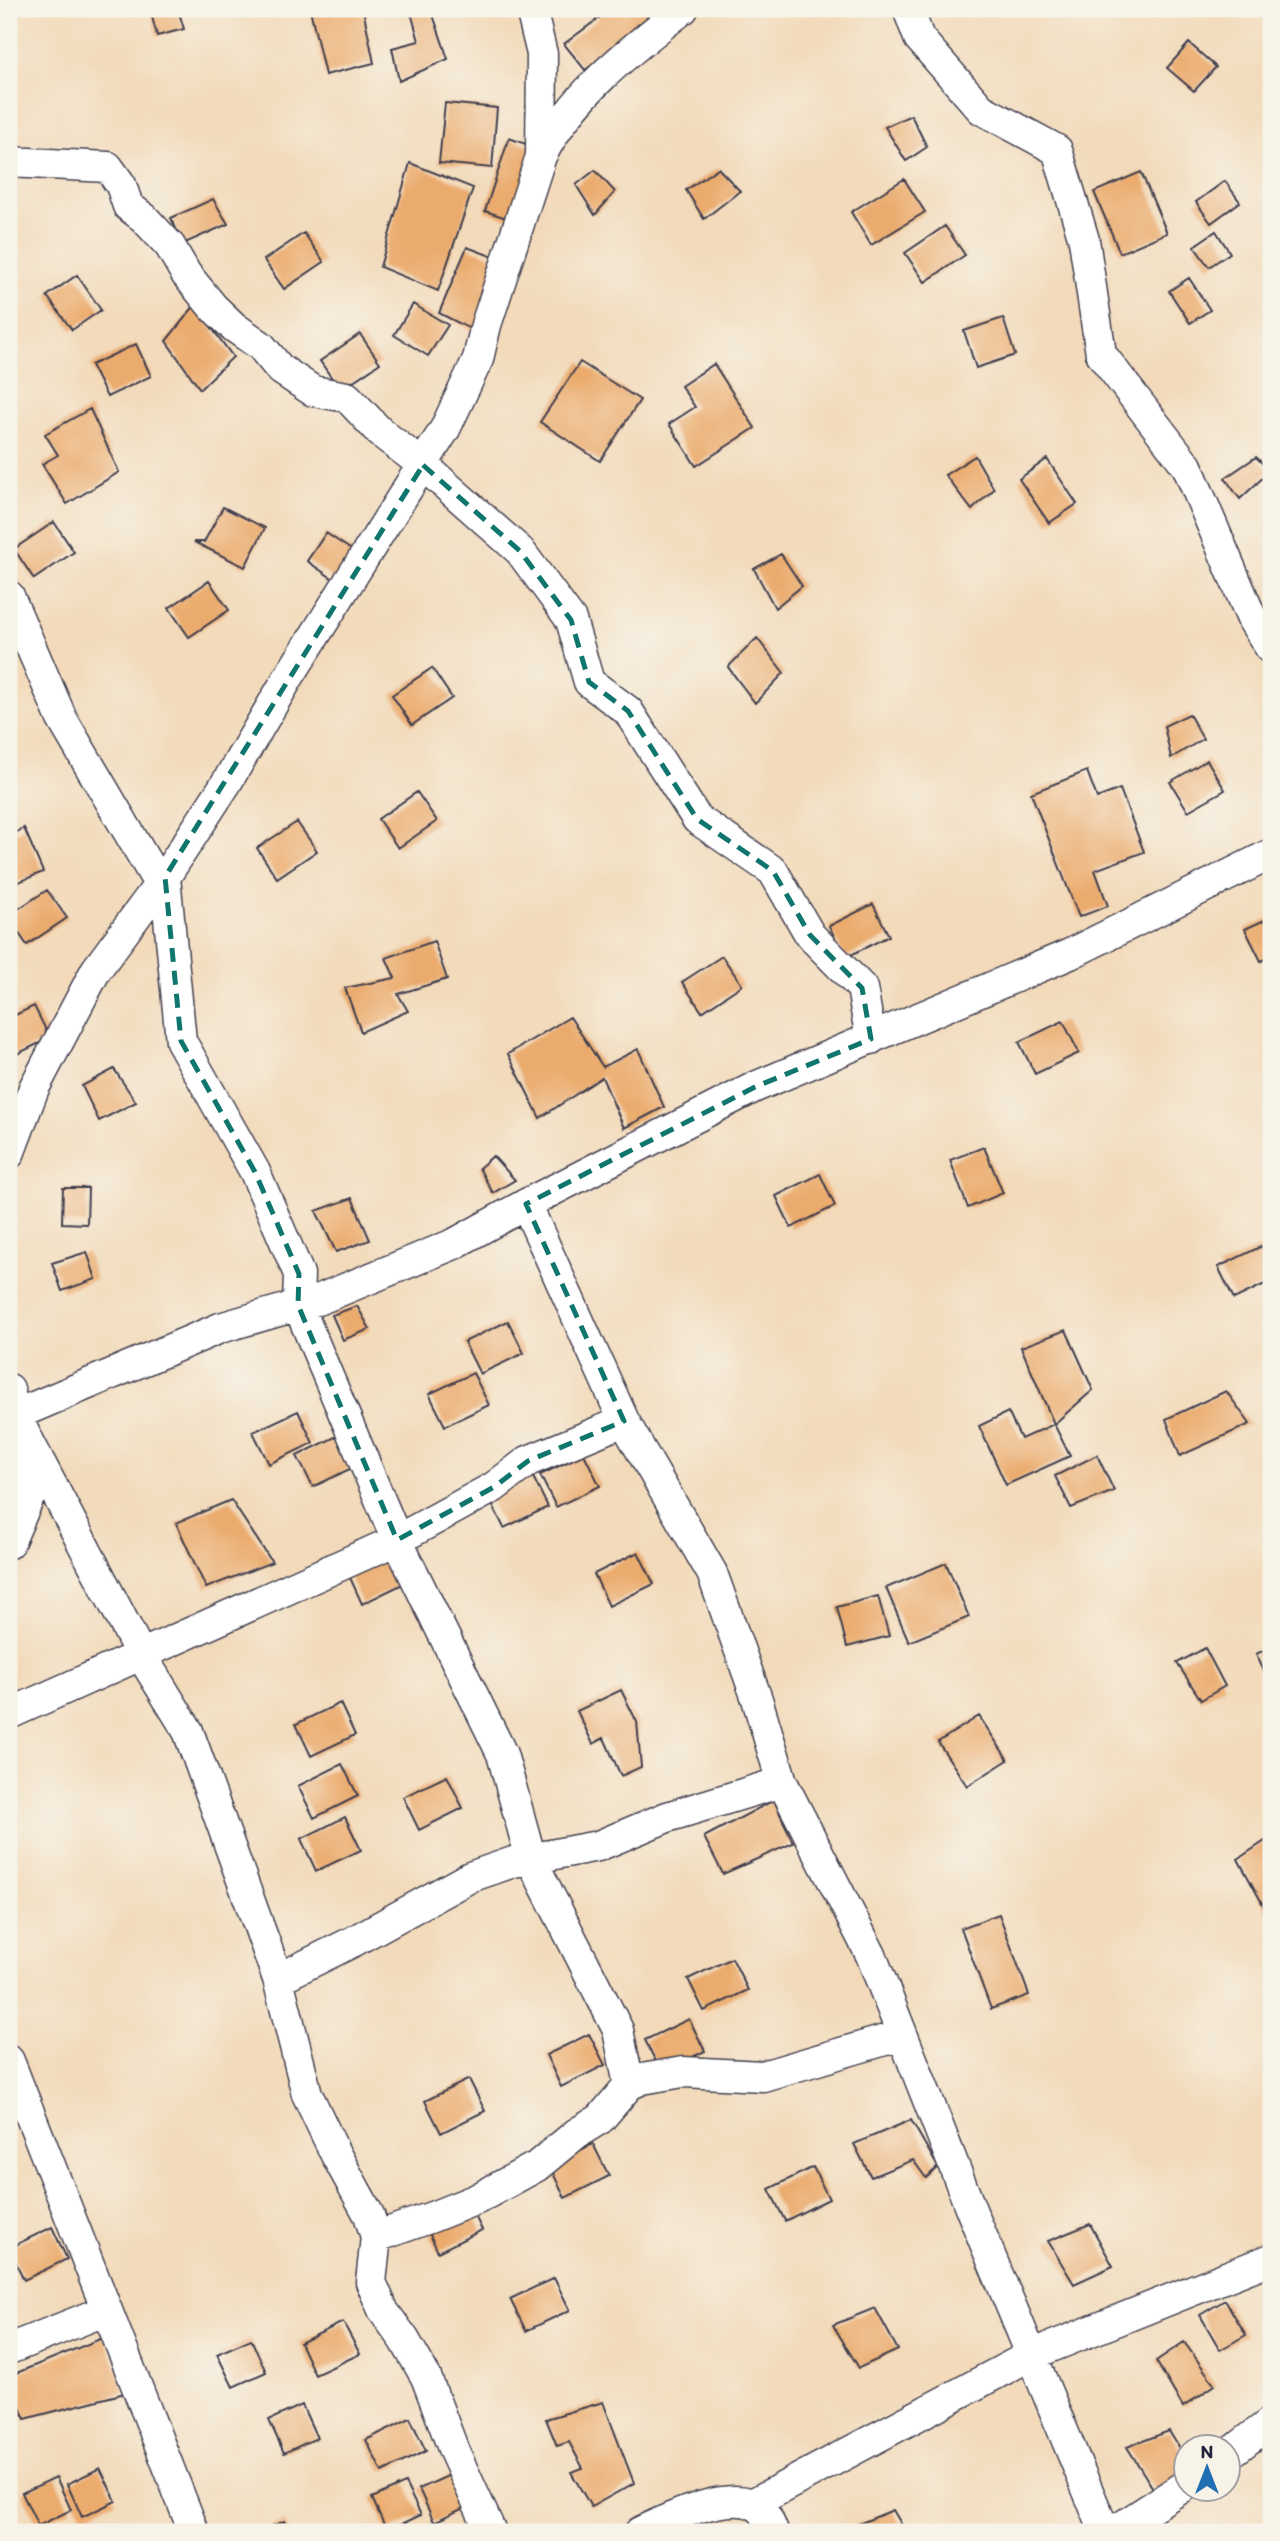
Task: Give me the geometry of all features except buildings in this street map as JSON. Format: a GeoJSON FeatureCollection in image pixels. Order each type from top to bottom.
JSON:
{"type":"FeatureCollection","features":[{"type":"Feature","properties":{"kind":"street"},"geometry":{"type":"LineString","coordinates":[[531,9],[542,54],[541,156]]}},
{"type":"Feature","properties":{"kind":"street"},"geometry":{"type":"LineString","coordinates":[[9,1154],[34,1088],[96,970],[162,881],[227,782],[288,678],[445,429],[478,359],[486,325],[541,156],[550,139],[587,91],[616,63],[683,9]]}},
{"type":"Feature","properties":{"kind":"street"},"geometry":{"type":"LineString","coordinates":[[908,9],[919,38],[981,109],[1057,150],[1084,240],[1101,354],[1187,466],[1252,619],[1271,649]]}},
{"type":"Feature","properties":{"kind":"street"},"geometry":{"type":"LineString","coordinates":[[9,162],[108,167],[121,184],[128,206],[144,218],[170,246],[186,274],[234,327],[261,346],[280,369],[313,391],[347,397],[380,432],[423,465],[520,551],[571,620],[589,682],[628,711],[698,819],[773,871],[810,935],[862,988],[871,1038]]}},
{"type":"Feature","properties":{"kind":"street"},"geometry":{"type":"LineString","coordinates":[[9,596],[61,719],[162,881],[181,1041],[255,1172],[299,1274],[298,1305],[397,1540],[502,1754],[531,1859],[618,2030],[629,2085]]}},
{"type":"Feature","properties":{"kind":"street"},"geometry":{"type":"LineString","coordinates":[[11,1407],[220,1328],[320,1298],[454,1244],[526,1204],[755,1087],[1070,954],[1271,854]]}},
{"type":"Feature","properties":{"kind":"street"},"geometry":{"type":"LineString","coordinates":[[526,1204],[624,1421],[712,1573],[757,1699],[782,1782],[871,1955],[1105,2532]]}},
{"type":"Feature","properties":{"kind":"street"},"geometry":{"type":"LineString","coordinates":[[9,1542],[31,1493],[11,1407]]}},
{"type":"Feature","properties":{"kind":"street"},"geometry":{"type":"LineString","coordinates":[[11,1407],[141,1655],[188,1731],[278,1979],[307,2094],[369,2215],[376,2237],[371,2282],[384,2312],[404,2339],[426,2377],[454,2451],[491,2532]]}},
{"type":"Feature","properties":{"kind":"street"},"geometry":{"type":"LineString","coordinates":[[9,1714],[397,1540],[494,1487],[528,1461],[624,1421]]}},
{"type":"Feature","properties":{"kind":"street"},"geometry":{"type":"LineString","coordinates":[[278,1979],[470,1877],[513,1862],[598,1846],[667,1817],[782,1782]]}},
{"type":"Feature","properties":{"kind":"street"},"geometry":{"type":"LineString","coordinates":[[376,2237],[477,2199],[537,2166],[577,2133],[600,2119],[629,2085],[642,2079],[683,2072],[763,2076],[902,2035]]}},
{"type":"Feature","properties":{"kind":"street"},"geometry":{"type":"LineString","coordinates":[[9,2061],[194,2532]]}},
{"type":"Feature","properties":{"kind":"street"},"geometry":{"type":"LineString","coordinates":[[752,2504],[1031,2355],[1271,2259]]}},
{"type":"Feature","properties":{"kind":"street"},"geometry":{"type":"LineString","coordinates":[[9,2349],[107,2310]]}},
{"type":"Feature","properties":{"kind":"street"},"geometry":{"type":"LineString","coordinates":[[1242,2444],[1271,2422]]}},
{"type":"Feature","properties":{"kind":"street"},"geometry":{"type":"LineString","coordinates":[[1113,2532],[1172,2493]]}},
{"type":"Feature","properties":{"kind":"street"},"geometry":{"type":"LineString","coordinates":[[640,2532],[685,2511],[727,2502],[752,2504],[762,2510],[773,2532]]}},
{"type":"Feature","properties":{"kind":"highlighted area"},"geometry":{"type":"Polygon","coordinates":[[[423,465],[520,551],[571,620],[589,682],[628,711],[697,819],[773,871],[810,935],[862,988],[871,1039],[755,1087],[526,1204],[624,1421],[528,1461],[494,1487],[397,1540],[298,1305],[299,1274],[255,1172],[181,1041],[165,877],[423,465]]]}}]}
